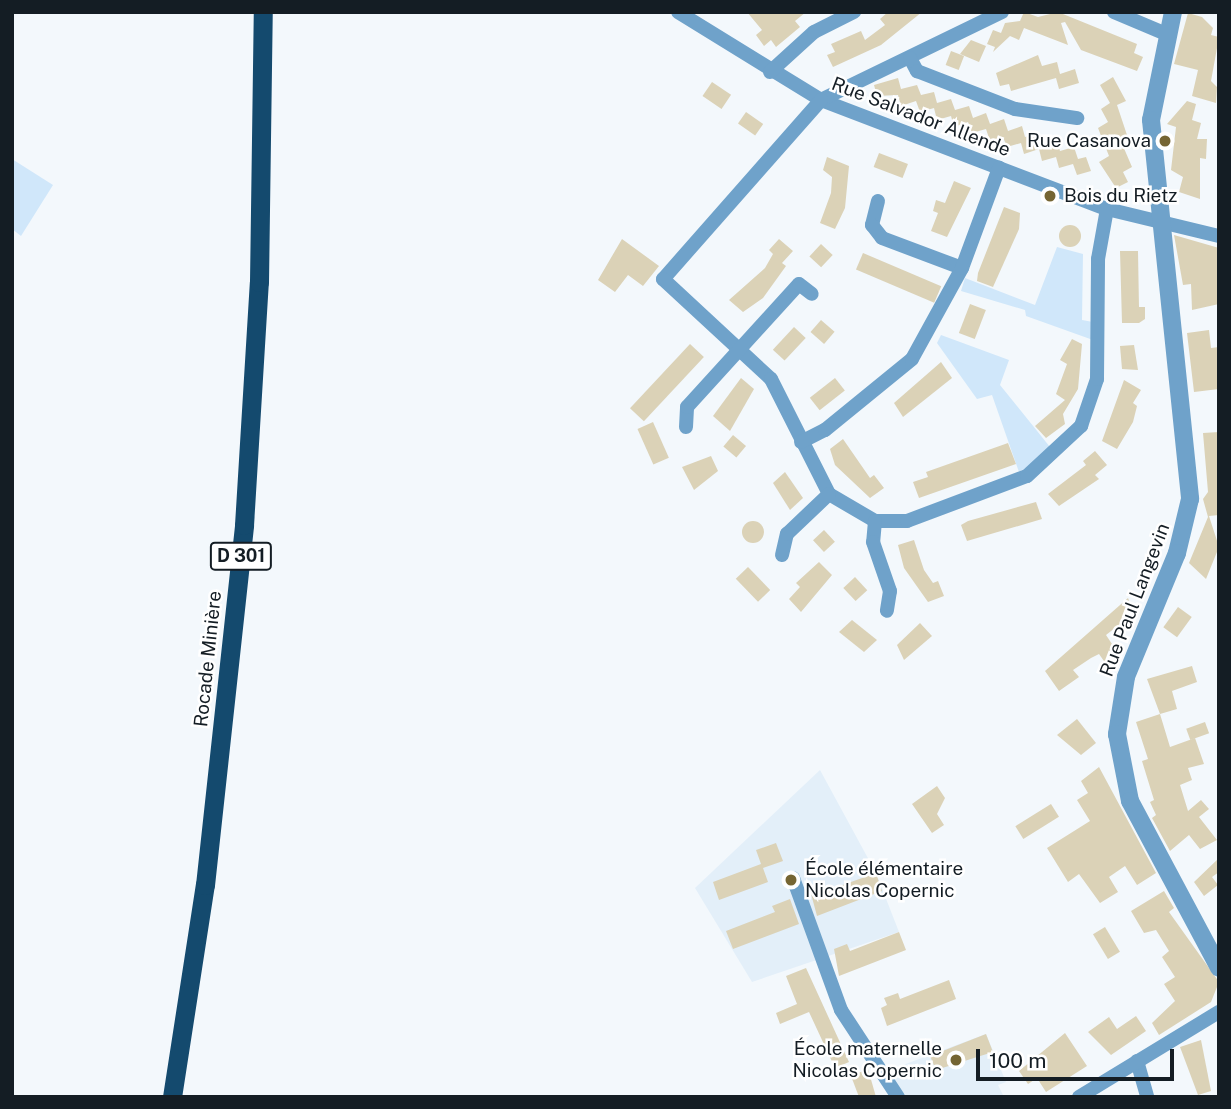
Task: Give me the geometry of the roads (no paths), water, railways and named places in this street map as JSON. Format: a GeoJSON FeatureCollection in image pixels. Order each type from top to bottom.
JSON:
{"type":"FeatureCollection","features":[{"type":"Feature","properties":{"kind":"highway","name":"Rocade Minière"},"geometry":{"type":"LineString","coordinates":[[172,1097],[205,885],[241,561],[259,282],[263,12]]}},
{"type":"Feature","properties":{"kind":"highway","name":"Rocade Minière"},"geometry":{"type":"LineString","coordinates":[[184,1097],[230,787],[257,518],[273,220],[276,12]]}},
{"type":"Feature","properties":{"kind":"street","name":"Rue Salvador Allende"},"geometry":{"type":"LineString","coordinates":[[678,12],[770,72],[821,100],[1107,209],[1219,236]]}},
{"type":"Feature","properties":{"kind":"street"},"geometry":{"type":"LineString","coordinates":[[770,72],[814,32],[853,12]]}},
{"type":"Feature","properties":{"kind":"street"},"geometry":{"type":"LineString","coordinates":[[1002,12],[821,100],[663,279],[740,346],[771,379],[829,494],[875,521],[907,521],[1027,476],[1081,426],[1097,379],[1098,259],[1107,209]]}},
{"type":"Feature","properties":{"kind":"street"},"geometry":{"type":"LineString","coordinates":[[1114,12],[1167,34]]}},
{"type":"Feature","properties":{"kind":"street","name":"Rue Paul Langevin"},"geometry":{"type":"LineString","coordinates":[[1172,12],[1151,120],[1166,225],[1191,499],[1180,545],[1126,677],[1117,734],[1130,801],[1219,968]]}},
{"type":"Feature","properties":{"kind":"street"},"geometry":{"type":"LineString","coordinates":[[910,58],[918,71],[1015,109],[1077,118]]}},
{"type":"Feature","properties":{"kind":"street"},"geometry":{"type":"LineString","coordinates":[[801,442],[835,422],[912,359],[962,268],[999,168]]}},
{"type":"Feature","properties":{"kind":"street"},"geometry":{"type":"LineString","coordinates":[[878,201],[872,225],[882,238],[962,268]]}},
{"type":"Feature","properties":{"kind":"street"},"geometry":{"type":"LineString","coordinates":[[686,427],[687,407],[740,346],[799,284],[812,294]]}},
{"type":"Feature","properties":{"kind":"street"},"geometry":{"type":"LineString","coordinates":[[782,555],[787,534],[829,494]]}},
{"type":"Feature","properties":{"kind":"street"},"geometry":{"type":"LineString","coordinates":[[875,521],[873,542],[890,590],[887,611]]}},
{"type":"Feature","properties":{"kind":"street"},"geometry":{"type":"LineString","coordinates":[[793,878],[841,1010],[898,1097]]}},
{"type":"Feature","properties":{"kind":"street"},"geometry":{"type":"LineString","coordinates":[[1079,1097],[1219,1012]]}},
{"type":"Feature","properties":{"kind":"street"},"geometry":{"type":"LineString","coordinates":[[1137,1061],[1147,1097]]}},
{"type":"Feature","properties":{"kind":"place","name":"Rue Casanova"},"geometry":{"type":"Point","coordinates":[1165,141]}},
{"type":"Feature","properties":{"kind":"place","name":"Bois du Rietz"},"geometry":{"type":"Point","coordinates":[1050,196]}},
{"type":"Feature","properties":{"kind":"place","name":"École élémentaire Nicolas Copernic"},"geometry":{"type":"Point","coordinates":[791,880]}},
{"type":"Feature","properties":{"kind":"place","name":"École maternelle Nicolas Copernic"},"geometry":{"type":"Point","coordinates":[956,1060]}}]}
